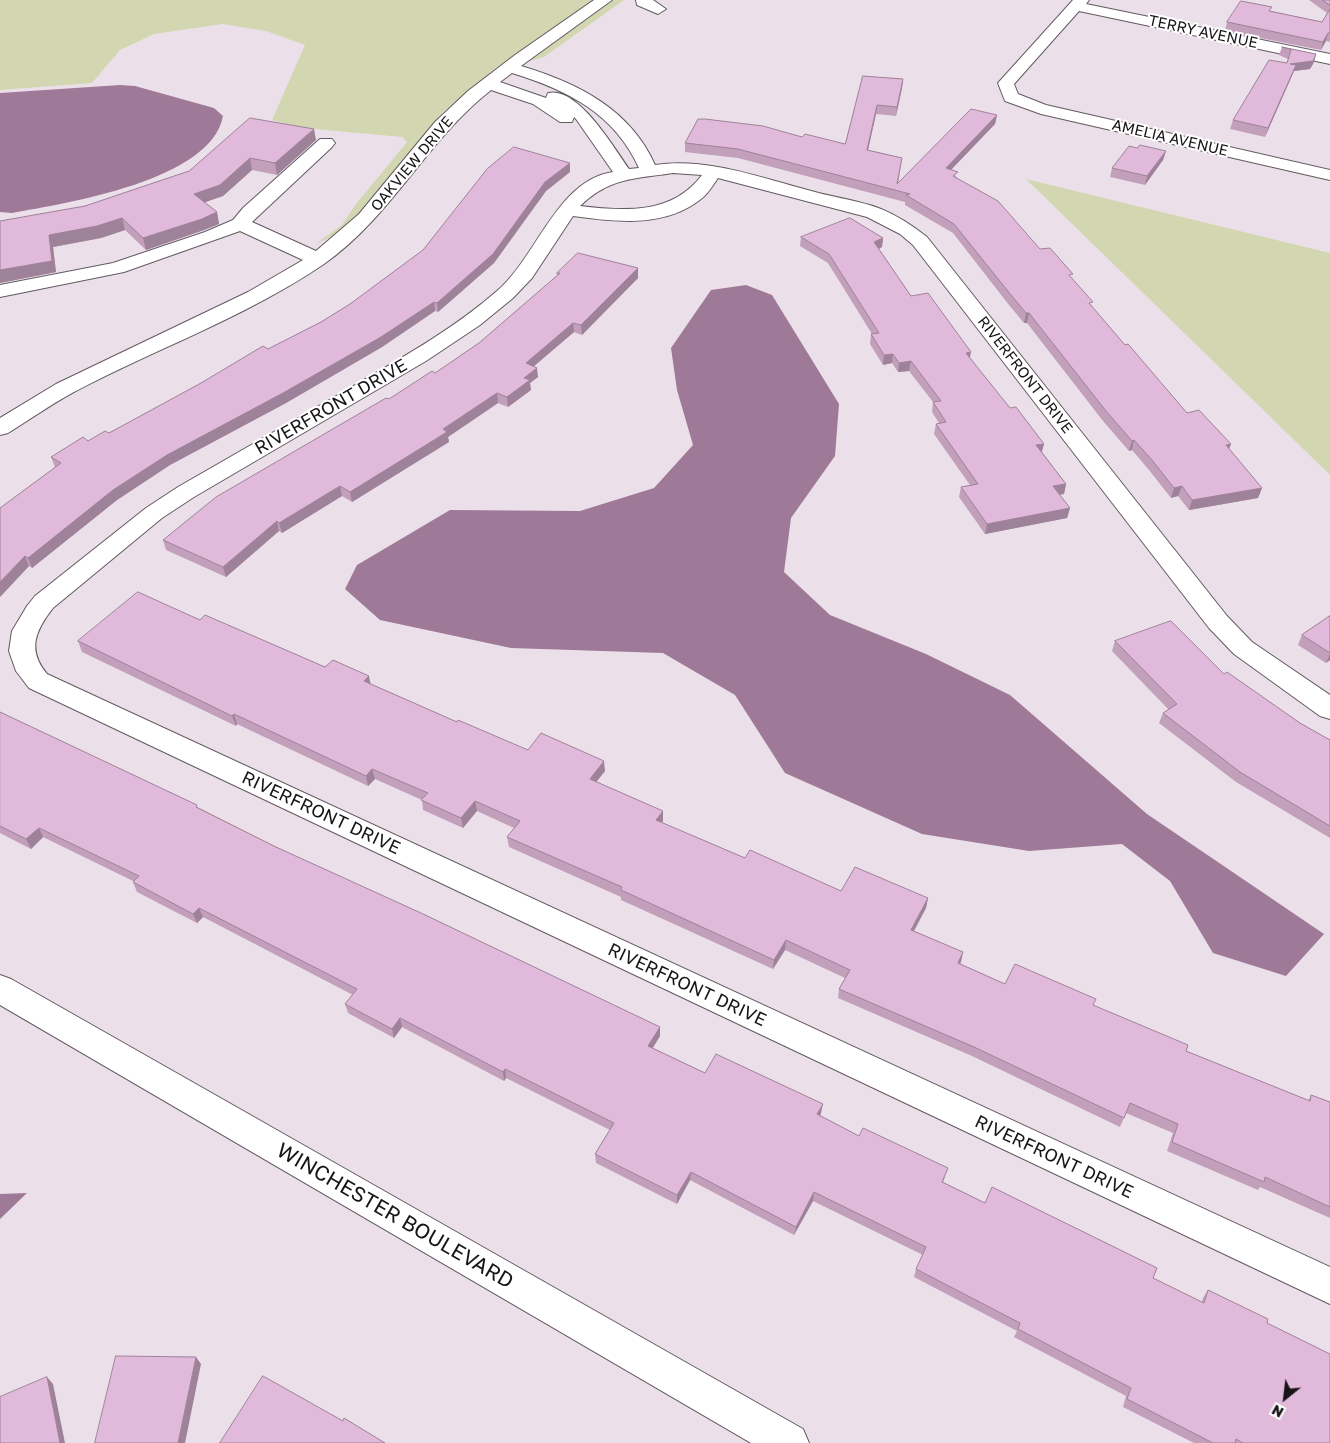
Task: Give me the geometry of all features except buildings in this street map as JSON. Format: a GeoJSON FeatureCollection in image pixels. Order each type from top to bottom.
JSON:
{"type":"FeatureCollection","features":[{"type":"Feature","properties":{"kind":"street","name":"OAKVIEW DRIVE"},"geometry":{"type":"LineString","coordinates":[[0,428],[64,389],[255,296],[318,259],[366,218],[441,126],[498,76],[604,0]]}},
{"type":"Feature","properties":{"kind":"street"},"geometry":{"type":"LineString","coordinates":[[645,0],[642,2],[658,8]]}},
{"type":"Feature","properties":{"kind":"street","name":"TERRY AVENUE"},"geometry":{"type":"LineString","coordinates":[[1079,3],[1330,59]]}},
{"type":"Feature","properties":{"kind":"street","name":"AMELIA AVENUE"},"geometry":{"type":"LineString","coordinates":[[1079,3],[1006,83],[1011,97],[1041,109],[1330,175]]}},
{"type":"Feature","properties":{"kind":"street"},"geometry":{"type":"LineString","coordinates":[[498,76],[581,92],[615,120],[634,140],[627,175]]}},
{"type":"Feature","properties":{"kind":"street"},"geometry":{"type":"LineString","coordinates":[[498,76],[519,92],[550,106],[569,121],[583,127],[627,175]]}},
{"type":"Feature","properties":{"kind":"street"},"geometry":{"type":"LineString","coordinates":[[583,127],[615,120]]}},
{"type":"Feature","properties":{"kind":"street"},"geometry":{"type":"LineString","coordinates":[[0,291],[117,268],[212,236],[240,224],[250,212],[326,143]]}},
{"type":"Feature","properties":{"kind":"street","name":"RIVERFRONT DRIVE"},"geometry":{"type":"LineString","coordinates":[[1330,709],[1243,648],[1218,622],[914,236],[891,220],[874,213],[714,172],[673,168],[627,175],[593,186],[574,202],[525,274],[506,294],[473,321],[419,356],[186,492],[154,513],[44,602],[31,617],[23,634],[24,662],[38,681],[1330,1286]]}},
{"type":"Feature","properties":{"kind":"street"},"geometry":{"type":"LineString","coordinates":[[569,210],[630,216],[670,210],[695,195],[714,172]]}},
{"type":"Feature","properties":{"kind":"street"},"geometry":{"type":"LineString","coordinates":[[240,224],[318,259]]}},
{"type":"Feature","properties":{"kind":"street","name":"WINCHESTER BOULEVARD"},"geometry":{"type":"LineString","coordinates":[[0,989],[789,1443]]}},
{"type":"Feature","properties":{"kind":"green space"},"geometry":{"type":"Polygon","coordinates":[[[0,0],[595,0],[496,68],[442,113],[356,217],[341,232],[314,245],[342,225],[356,204],[407,142],[402,137],[303,128],[272,120],[305,45],[266,31],[223,24],[154,34],[120,50],[92,83],[0,90],[0,0]]]}},
{"type":"Feature","properties":{"kind":"green space"},"geometry":{"type":"Polygon","coordinates":[[[614,0],[624,0],[544,57],[525,62],[614,0]]]}},
{"type":"Feature","properties":{"kind":"green space"},"geometry":{"type":"Polygon","coordinates":[[[1026,179],[1330,253],[1330,475],[1026,179]]]}},
{"type":"Feature","properties":{"kind":"shaded area"},"geometry":{"type":"Polygon","coordinates":[[[120,85],[135,86],[214,108],[223,116],[213,138],[193,157],[165,173],[133,185],[66,203],[12,213],[0,212],[0,93],[120,85]]]}},
{"type":"Feature","properties":{"kind":"shaded area"},"geometry":{"type":"Polygon","coordinates":[[[746,285],[772,295],[839,404],[835,456],[791,518],[784,572],[830,615],[926,654],[1010,695],[1147,814],[1324,934],[1286,976],[1213,953],[1170,881],[1122,844],[1029,851],[922,834],[785,773],[735,695],[663,653],[511,648],[380,620],[345,589],[357,565],[450,510],[580,511],[654,488],[693,445],[677,390],[671,348],[711,290],[746,285]]]}},
{"type":"Feature","properties":{"kind":"shaded area"},"geometry":{"type":"Polygon","coordinates":[[[27,1193],[0,1219],[0,1194],[27,1193]]]}}]}
